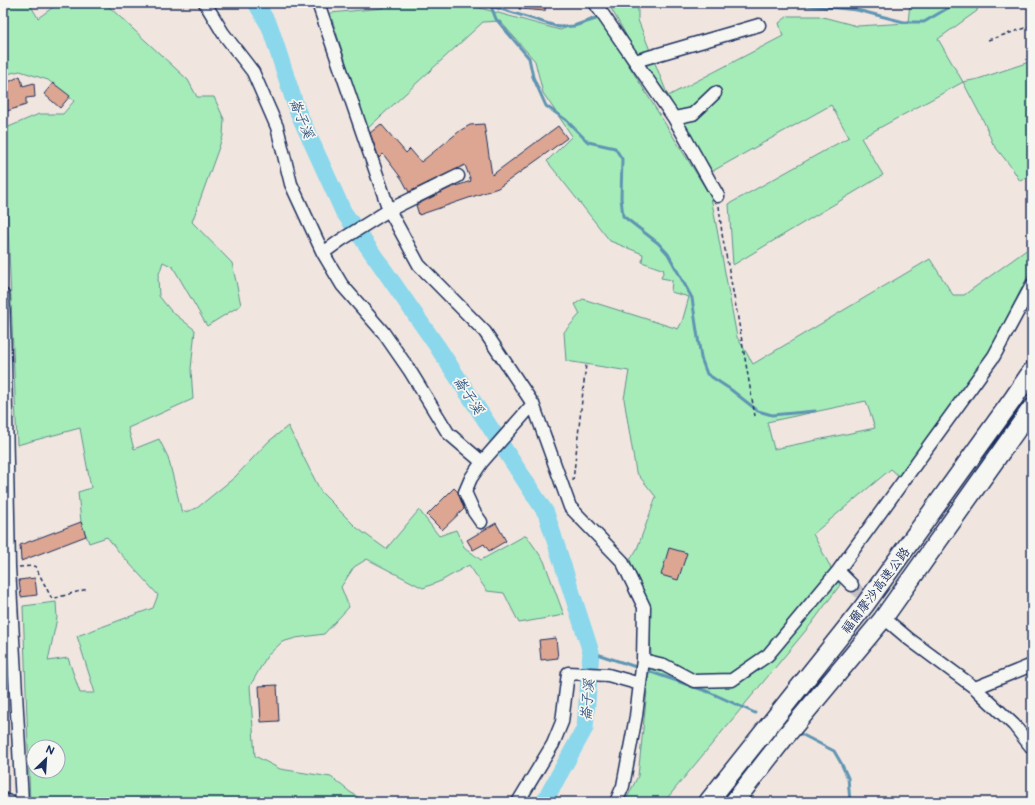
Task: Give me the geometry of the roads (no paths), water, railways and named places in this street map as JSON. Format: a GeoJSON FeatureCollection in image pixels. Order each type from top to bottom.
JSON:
{"type":"FeatureCollection","features":[{"type":"Feature","properties":{"kind":"highway","name":"福爾摩沙高速公路"},"geometry":{"type":"LineString","coordinates":[[708,802],[864,606],[1013,399],[1030,372]]}},
{"type":"Feature","properties":{"kind":"highway","name":"福爾摩沙高速公路"},"geometry":{"type":"LineString","coordinates":[[734,802],[789,732],[882,620],[1032,408]]}},
{"type":"Feature","properties":{"kind":"street"},"geometry":{"type":"LineString","coordinates":[[205,3],[223,33],[253,72],[277,127],[291,184],[323,253],[342,286],[383,332],[410,371],[448,433],[482,462]]}},
{"type":"Feature","properties":{"kind":"street"},"geometry":{"type":"LineString","coordinates":[[318,3],[389,210],[419,265],[485,332],[533,404],[570,507],[622,561],[644,607],[643,660],[636,716],[623,786],[616,802]]}},
{"type":"Feature","properties":{"kind":"street"},"geometry":{"type":"LineString","coordinates":[[595,3],[674,118],[718,196]]}},
{"type":"Feature","properties":{"kind":"street"},"geometry":{"type":"LineString","coordinates":[[635,61],[759,24]]}},
{"type":"Feature","properties":{"kind":"street"},"geometry":{"type":"LineString","coordinates":[[674,118],[693,114],[715,93]]}},
{"type":"Feature","properties":{"kind":"street"},"geometry":{"type":"LineString","coordinates":[[323,253],[389,210],[458,176]]}},
{"type":"Feature","properties":{"kind":"street"},"geometry":{"type":"LineString","coordinates":[[643,660],[664,665],[694,681],[732,680],[768,655],[838,571],[994,356],[1032,285]]}},
{"type":"Feature","properties":{"kind":"street"},"geometry":{"type":"LineString","coordinates":[[3,295],[6,362],[9,567],[22,802]]}},
{"type":"Feature","properties":{"kind":"street"},"geometry":{"type":"LineString","coordinates":[[481,522],[474,512],[465,492],[471,478],[482,462],[533,404]]}},
{"type":"Feature","properties":{"kind":"street"},"geometry":{"type":"LineString","coordinates":[[838,571],[852,585]]}},
{"type":"Feature","properties":{"kind":"street"},"geometry":{"type":"LineString","coordinates":[[890,623],[909,640],[975,688],[1014,725],[1032,748]]}},
{"type":"Feature","properties":{"kind":"street"},"geometry":{"type":"LineString","coordinates":[[975,688],[1032,665]]}},
{"type":"Feature","properties":{"kind":"street"},"geometry":{"type":"LineString","coordinates":[[518,802],[553,744],[562,722],[568,673],[608,674],[640,684]]}},
{"type":"Feature","properties":{"kind":"street"},"geometry":{"type":"LineString","coordinates":[[3,800],[10,802]]}},
{"type":"Feature","properties":{"kind":"waterway","name":"崙子溪"},"geometry":{"type":"LineString","coordinates":[[256,3],[270,27],[297,110],[343,211],[437,346],[546,513],[591,652],[585,728],[544,802]]}},
{"type":"Feature","properties":{"kind":"waterway"},"geometry":{"type":"LineString","coordinates":[[482,3],[559,27],[574,26],[596,19],[598,13]]}},
{"type":"Feature","properties":{"kind":"waterway"},"geometry":{"type":"LineString","coordinates":[[787,3],[857,10],[904,22],[924,22],[955,3]]}},
{"type":"Feature","properties":{"kind":"waterway"},"geometry":{"type":"LineString","coordinates":[[491,6],[496,19],[529,58],[533,77],[546,106],[566,120],[588,142],[615,148],[622,159],[621,198],[623,216],[658,243],[668,254],[692,298],[701,358],[707,374],[730,389],[758,411],[772,415],[815,411]]}},
{"type":"Feature","properties":{"kind":"waterway"},"geometry":{"type":"LineString","coordinates":[[591,652],[639,668]]}},
{"type":"Feature","properties":{"kind":"waterway"},"geometry":{"type":"LineString","coordinates":[[645,670],[709,692],[755,713]]}},
{"type":"Feature","properties":{"kind":"waterway"},"geometry":{"type":"LineString","coordinates":[[801,734],[834,751],[848,778],[850,802]]}},
{"type":"Feature","properties":{"kind":"tunnel"},"geometry":{"type":"LineString","coordinates":[[852,585],[889,622]]}}]}
